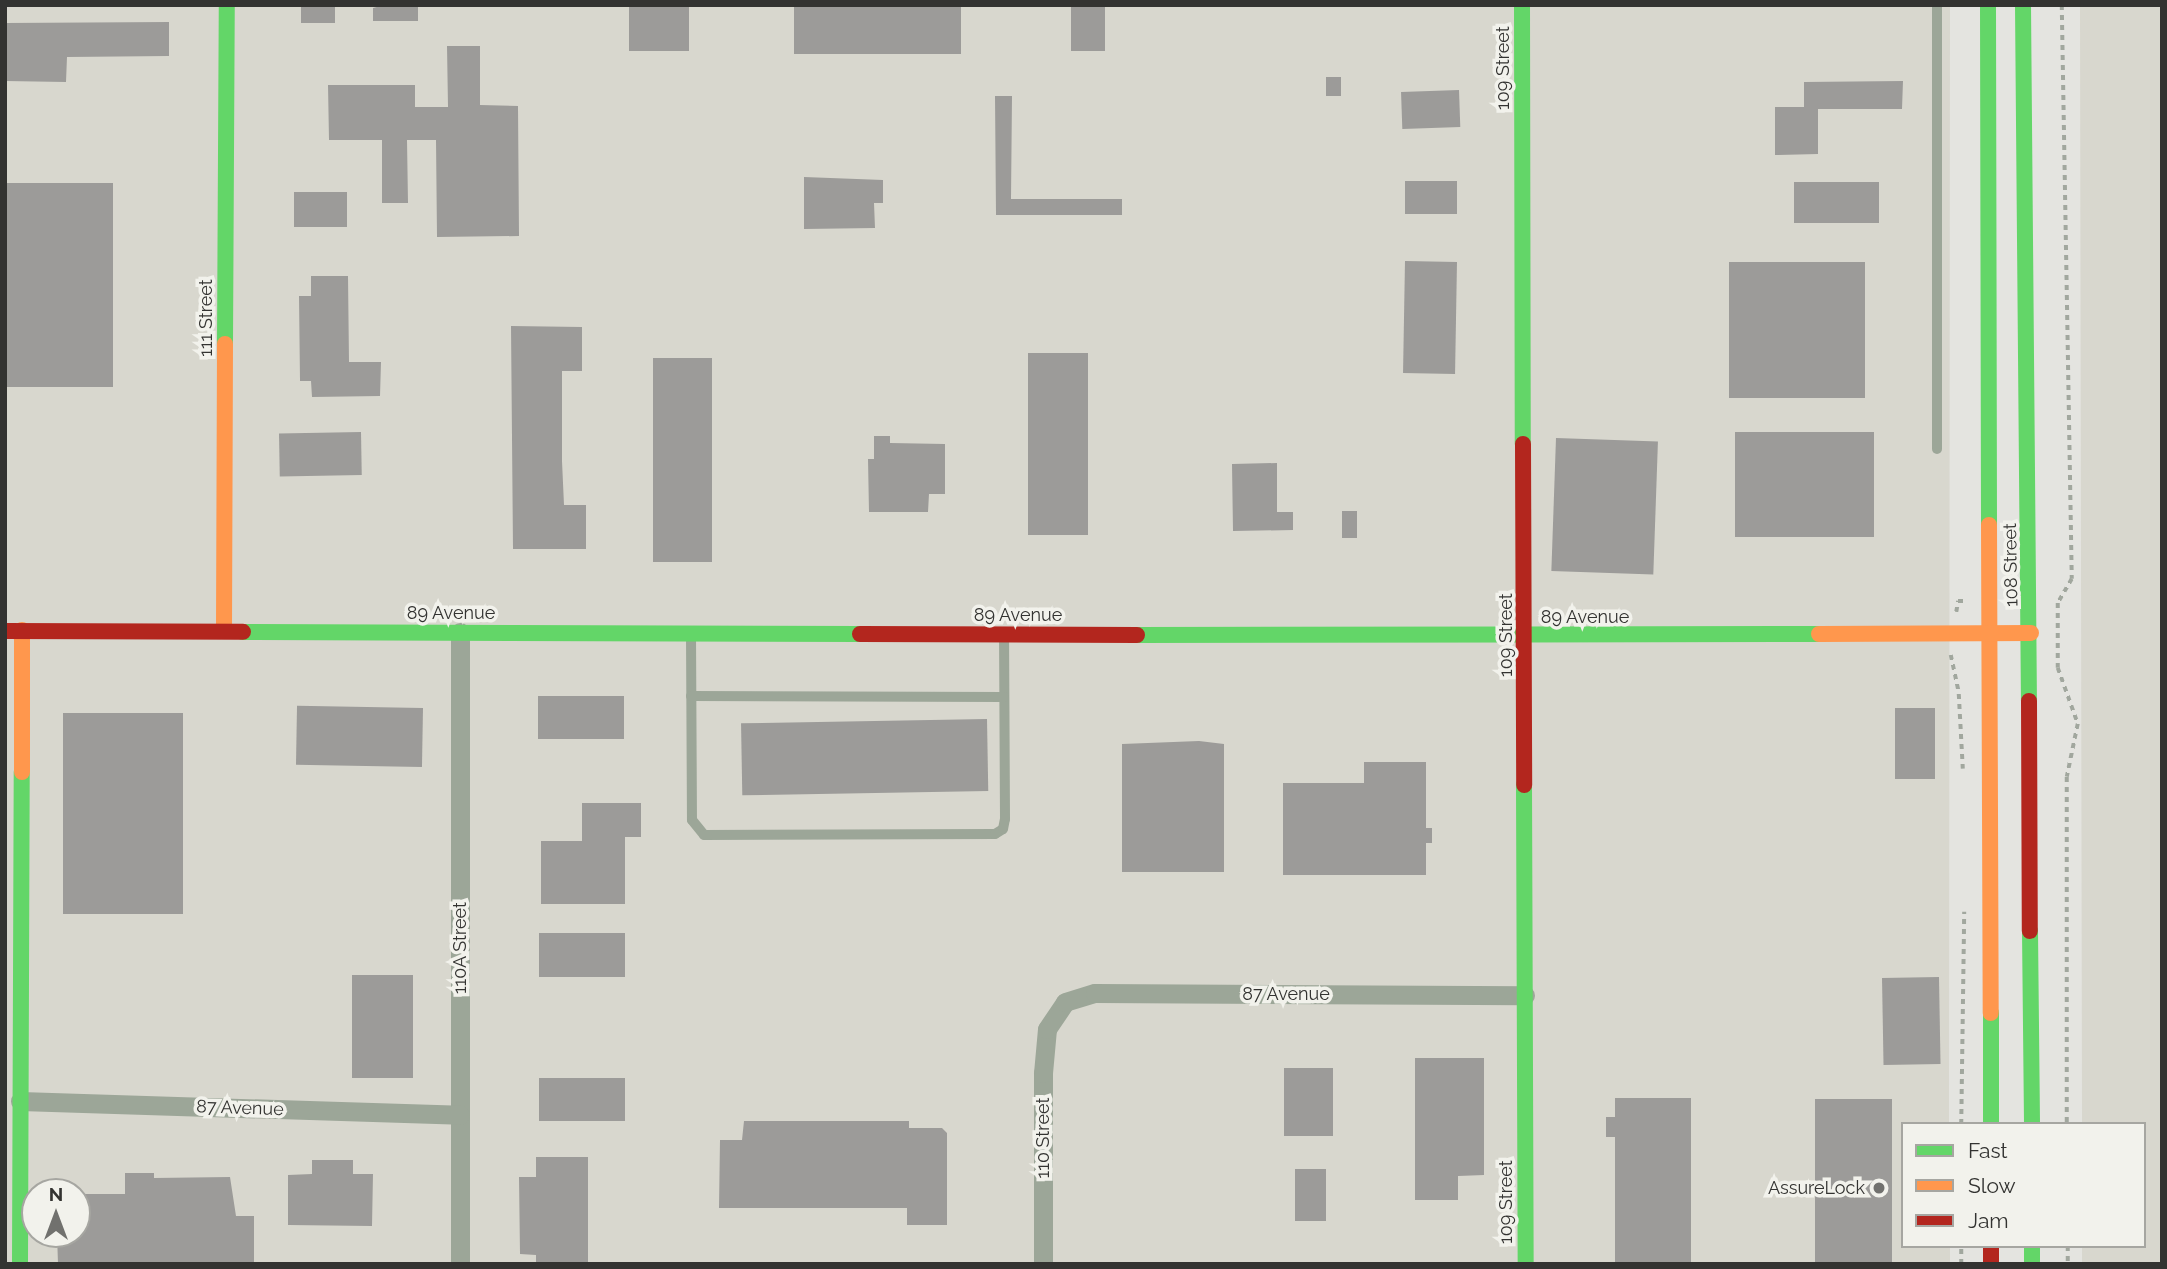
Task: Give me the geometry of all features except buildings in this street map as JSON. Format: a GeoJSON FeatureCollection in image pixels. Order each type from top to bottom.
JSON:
{"type":"FeatureCollection","features":[{"type":"Feature","properties":{"kind":"street","name":"111 Street"},"geometry":{"type":"LineString","coordinates":[[224,631],[227,5]]}},
{"type":"Feature","properties":{"kind":"street","name":"109 Street"},"geometry":{"type":"LineString","coordinates":[[1521,5],[1526,1264]]}},
{"type":"Feature","properties":{"kind":"street","name":"108 Street"},"geometry":{"type":"LineString","coordinates":[[1988,5],[1990,1122]]}},
{"type":"Feature","properties":{"kind":"street","name":"108 Street"},"geometry":{"type":"LineString","coordinates":[[2023,5],[2031,633],[2032,1122]]}},
{"type":"Feature","properties":{"kind":"street","name":"89 Avenue"},"geometry":{"type":"LineString","coordinates":[[14,631],[1525,636],[2031,633]]}},
{"type":"Feature","properties":{"kind":"street"},"geometry":{"type":"LineString","coordinates":[[14,631],[20,1264]]}},
{"type":"Feature","properties":{"kind":"street","name":"110A Street"},"geometry":{"type":"LineString","coordinates":[[460,632],[460,1264]]}},
{"type":"Feature","properties":{"kind":"street","name":"87 Avenue"},"geometry":{"type":"LineString","coordinates":[[1054,1014],[1065,1002],[1095,993],[1525,995]]}},
{"type":"Feature","properties":{"kind":"street","name":"110 Street"},"geometry":{"type":"LineString","coordinates":[[1042,1264],[1043,1073],[1047,1029],[1054,1014]]}},
{"type":"Feature","properties":{"kind":"street","name":"87 Avenue"},"geometry":{"type":"LineString","coordinates":[[20,1101],[460,1115]]}},
{"type":"Feature","properties":{"kind":"lane"},"geometry":{"type":"LineString","coordinates":[[1937,5],[1937,449]]}},
{"type":"Feature","properties":{"kind":"lane"},"geometry":{"type":"LineString","coordinates":[[691,633],[692,820],[704,835],[995,834],[1003,829],[1004,634]]}},
{"type":"Feature","properties":{"kind":"lane"},"geometry":{"type":"LineString","coordinates":[[691,696],[1004,696]]}},
{"type":"Feature","properties":{"kind":"path"},"geometry":{"type":"LineString","coordinates":[[2062,5],[2072,579],[2058,603],[2058,668],[2078,724],[2067,778],[2067,1122]]}},
{"type":"Feature","properties":{"kind":"shaded area"},"geometry":{"type":"Polygon","coordinates":[[[5,5],[1950,5],[1949,1122],[1901,1122],[1901,1248],[1950,1248],[1950,1264],[5,1264],[5,5]]]}},
{"type":"Feature","properties":{"kind":"shaded area"},"geometry":{"type":"Polygon","coordinates":[[[2080,5],[2162,5],[2162,1264],[2082,1264],[2082,1248],[2146,1248],[2146,1122],[2082,1122],[2080,5]]]}},
{"type":"Feature","properties":{"kind":"traffic: fast"},"geometry":{"type":"LineString","coordinates":[[225,344],[227,5]]}},
{"type":"Feature","properties":{"kind":"traffic: fast"},"geometry":{"type":"LineString","coordinates":[[1522,5],[1523,444]]}},
{"type":"Feature","properties":{"kind":"traffic: fast"},"geometry":{"type":"LineString","coordinates":[[1988,5],[1989,525]]}},
{"type":"Feature","properties":{"kind":"traffic: fast"},"geometry":{"type":"LineString","coordinates":[[2023,5],[2029,701]]}},
{"type":"Feature","properties":{"kind":"traffic: fast"},"geometry":{"type":"LineString","coordinates":[[243,632],[860,634]]}},
{"type":"Feature","properties":{"kind":"traffic: fast"},"geometry":{"type":"LineString","coordinates":[[1137,635],[1819,634]]}},
{"type":"Feature","properties":{"kind":"traffic: fast"},"geometry":{"type":"LineString","coordinates":[[20,1264],[22,772]]}},
{"type":"Feature","properties":{"kind":"traffic: fast"},"geometry":{"type":"LineString","coordinates":[[1524,785],[1526,1264]]}},
{"type":"Feature","properties":{"kind":"traffic: fast"},"geometry":{"type":"LineString","coordinates":[[2030,931],[2032,1122]]}},
{"type":"Feature","properties":{"kind":"traffic: fast"},"geometry":{"type":"LineString","coordinates":[[1991,1013],[1991,1122]]}},
{"type":"Feature","properties":{"kind":"traffic: fast"},"geometry":{"type":"LineString","coordinates":[[2032,1248],[2032,1264]]}},
{"type":"Feature","properties":{"kind":"traffic: slow"},"geometry":{"type":"LineString","coordinates":[[224,631],[225,344]]}},
{"type":"Feature","properties":{"kind":"traffic: slow"},"geometry":{"type":"LineString","coordinates":[[1989,525],[1991,1013]]}},
{"type":"Feature","properties":{"kind":"traffic: slow"},"geometry":{"type":"LineString","coordinates":[[22,630],[22,772]]}},
{"type":"Feature","properties":{"kind":"traffic: slow"},"geometry":{"type":"LineString","coordinates":[[1819,634],[2031,633]]}},
{"type":"Feature","properties":{"kind":"traffic: jam"},"geometry":{"type":"LineString","coordinates":[[1523,444],[1524,785]]}},
{"type":"Feature","properties":{"kind":"traffic: jam"},"geometry":{"type":"LineString","coordinates":[[5,631],[243,632]]}},
{"type":"Feature","properties":{"kind":"traffic: jam"},"geometry":{"type":"LineString","coordinates":[[860,634],[1137,635]]}},
{"type":"Feature","properties":{"kind":"traffic: jam"},"geometry":{"type":"LineString","coordinates":[[2029,701],[2030,931]]}},
{"type":"Feature","properties":{"kind":"traffic: jam"},"geometry":{"type":"LineString","coordinates":[[1991,1248],[1991,1264]]}},
{"type":"Feature","properties":{"kind":"place","name":"AssureLock"},"geometry":{"type":"Point","coordinates":[1879,1188]}}]}
